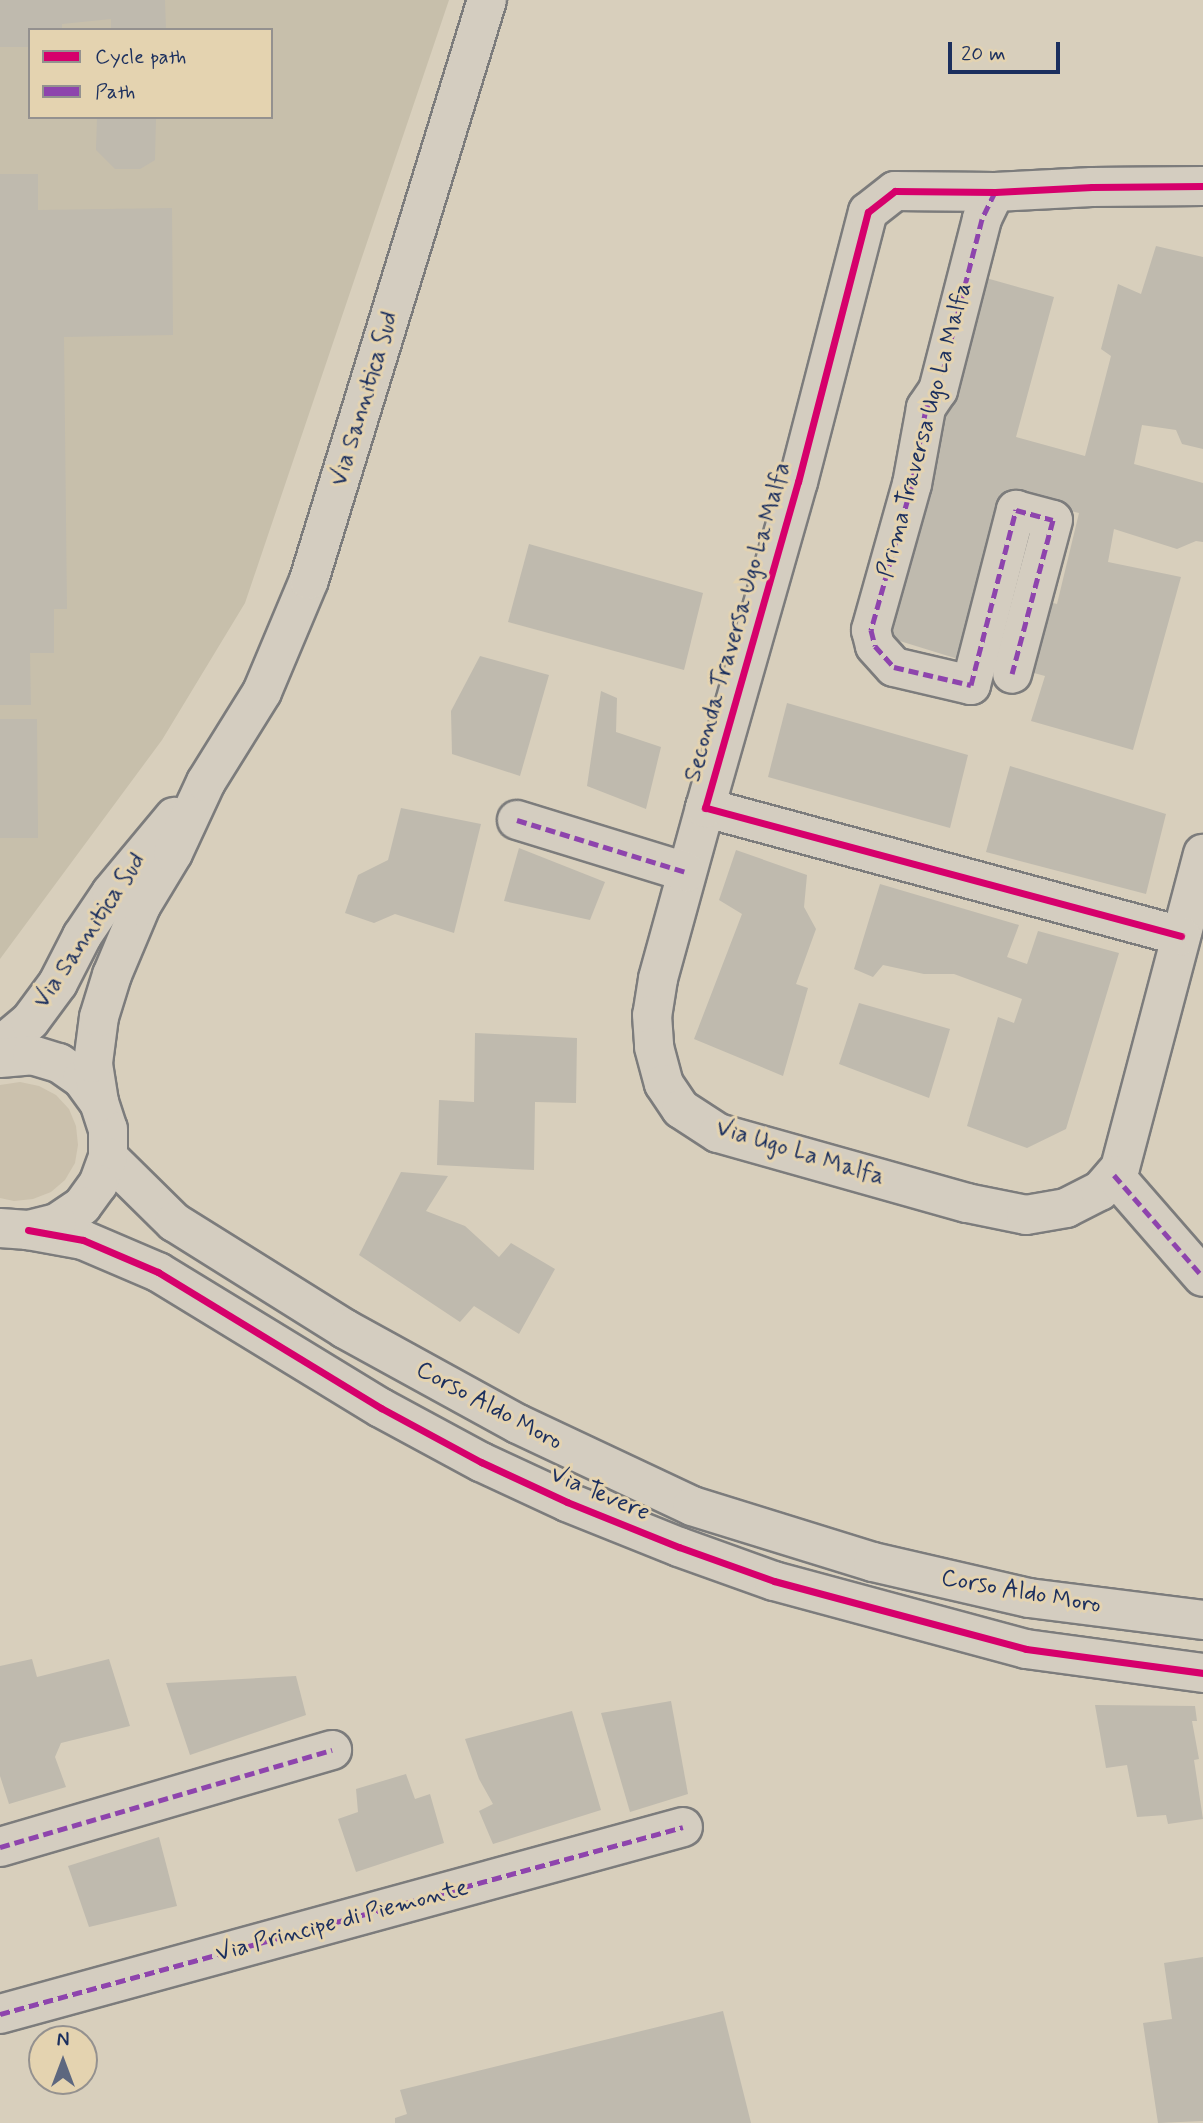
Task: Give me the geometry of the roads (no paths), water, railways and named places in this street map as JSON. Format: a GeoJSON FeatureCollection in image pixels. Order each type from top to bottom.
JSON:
{"type":"FeatureCollection","features":[{"type":"Feature","properties":{"kind":"street","name":"Via Sannitica Sud"},"geometry":{"type":"LineString","coordinates":[[108,1157],[108,1129],[99,1102],[93,1063],[99,1017],[112,975],[141,905],[173,853],[206,782],[262,692],[309,580],[487,0]]}},
{"type":"Feature","properties":{"kind":"street"},"geometry":{"type":"LineString","coordinates":[[995,192],[1092,187],[1203,186]]}},
{"type":"Feature","properties":{"kind":"street","name":"Seconda Traversa Ugo La Malfa"},"geometry":{"type":"LineString","coordinates":[[995,192],[895,191],[868,212],[799,482],[705,808],[1181,936]]}},
{"type":"Feature","properties":{"kind":"street","name":"Prima Traversa Ugo La Malfa"},"geometry":{"type":"LineString","coordinates":[[995,192],[982,219],[938,390],[926,408],[912,484],[871,630],[874,646],[894,667],[971,685],[1016,510],[1053,520],[1012,674]]}},
{"type":"Feature","properties":{"kind":"street","name":"Via Sannitica Sud"},"geometry":{"type":"LineString","coordinates":[[0,1046],[30,1021],[58,984],[82,936],[111,893],[145,849],[206,782]]}},
{"type":"Feature","properties":{"kind":"street","name":"Via Ugo La Malfa"},"geometry":{"type":"LineString","coordinates":[[705,808],[686,872],[652,1015],[654,1047],[664,1084],[681,1109],[718,1133],[967,1203],[1026,1215],[1066,1208],[1100,1191],[1120,1168],[1203,854]]}},
{"type":"Feature","properties":{"kind":"street"},"geometry":{"type":"LineString","coordinates":[[517,820],[686,872]]}},
{"type":"Feature","properties":{"kind":"street"},"geometry":{"type":"LineString","coordinates":[[0,1058],[32,1055],[59,1063],[82,1079],[99,1102]]}},
{"type":"Feature","properties":{"kind":"street"},"geometry":{"type":"LineString","coordinates":[[14,1229],[57,1223],[82,1206],[98,1184],[108,1157]]}},
{"type":"Feature","properties":{"kind":"street","name":"Corso Aldo Moro"},"geometry":{"type":"LineString","coordinates":[[108,1157],[173,1222],[345,1329],[518,1424],[692,1506],[873,1562],[1029,1598],[1203,1620]]}},
{"type":"Feature","properties":{"kind":"street"},"geometry":{"type":"LineString","coordinates":[[1114,1175],[1203,1277]]}},
{"type":"Feature","properties":{"kind":"street","name":"Via Tevere"},"geometry":{"type":"LineString","coordinates":[[14,1229],[83,1240],[159,1272],[381,1408],[481,1462],[567,1502],[679,1547],[774,1581],[1026,1649],[1203,1673]]}},
{"type":"Feature","properties":{"kind":"street"},"geometry":{"type":"LineString","coordinates":[[0,1847],[332,1751]]}},
{"type":"Feature","properties":{"kind":"street","name":"Via Principe di Piemonte"},"geometry":{"type":"LineString","coordinates":[[0,2014],[683,1826]]}}]}
